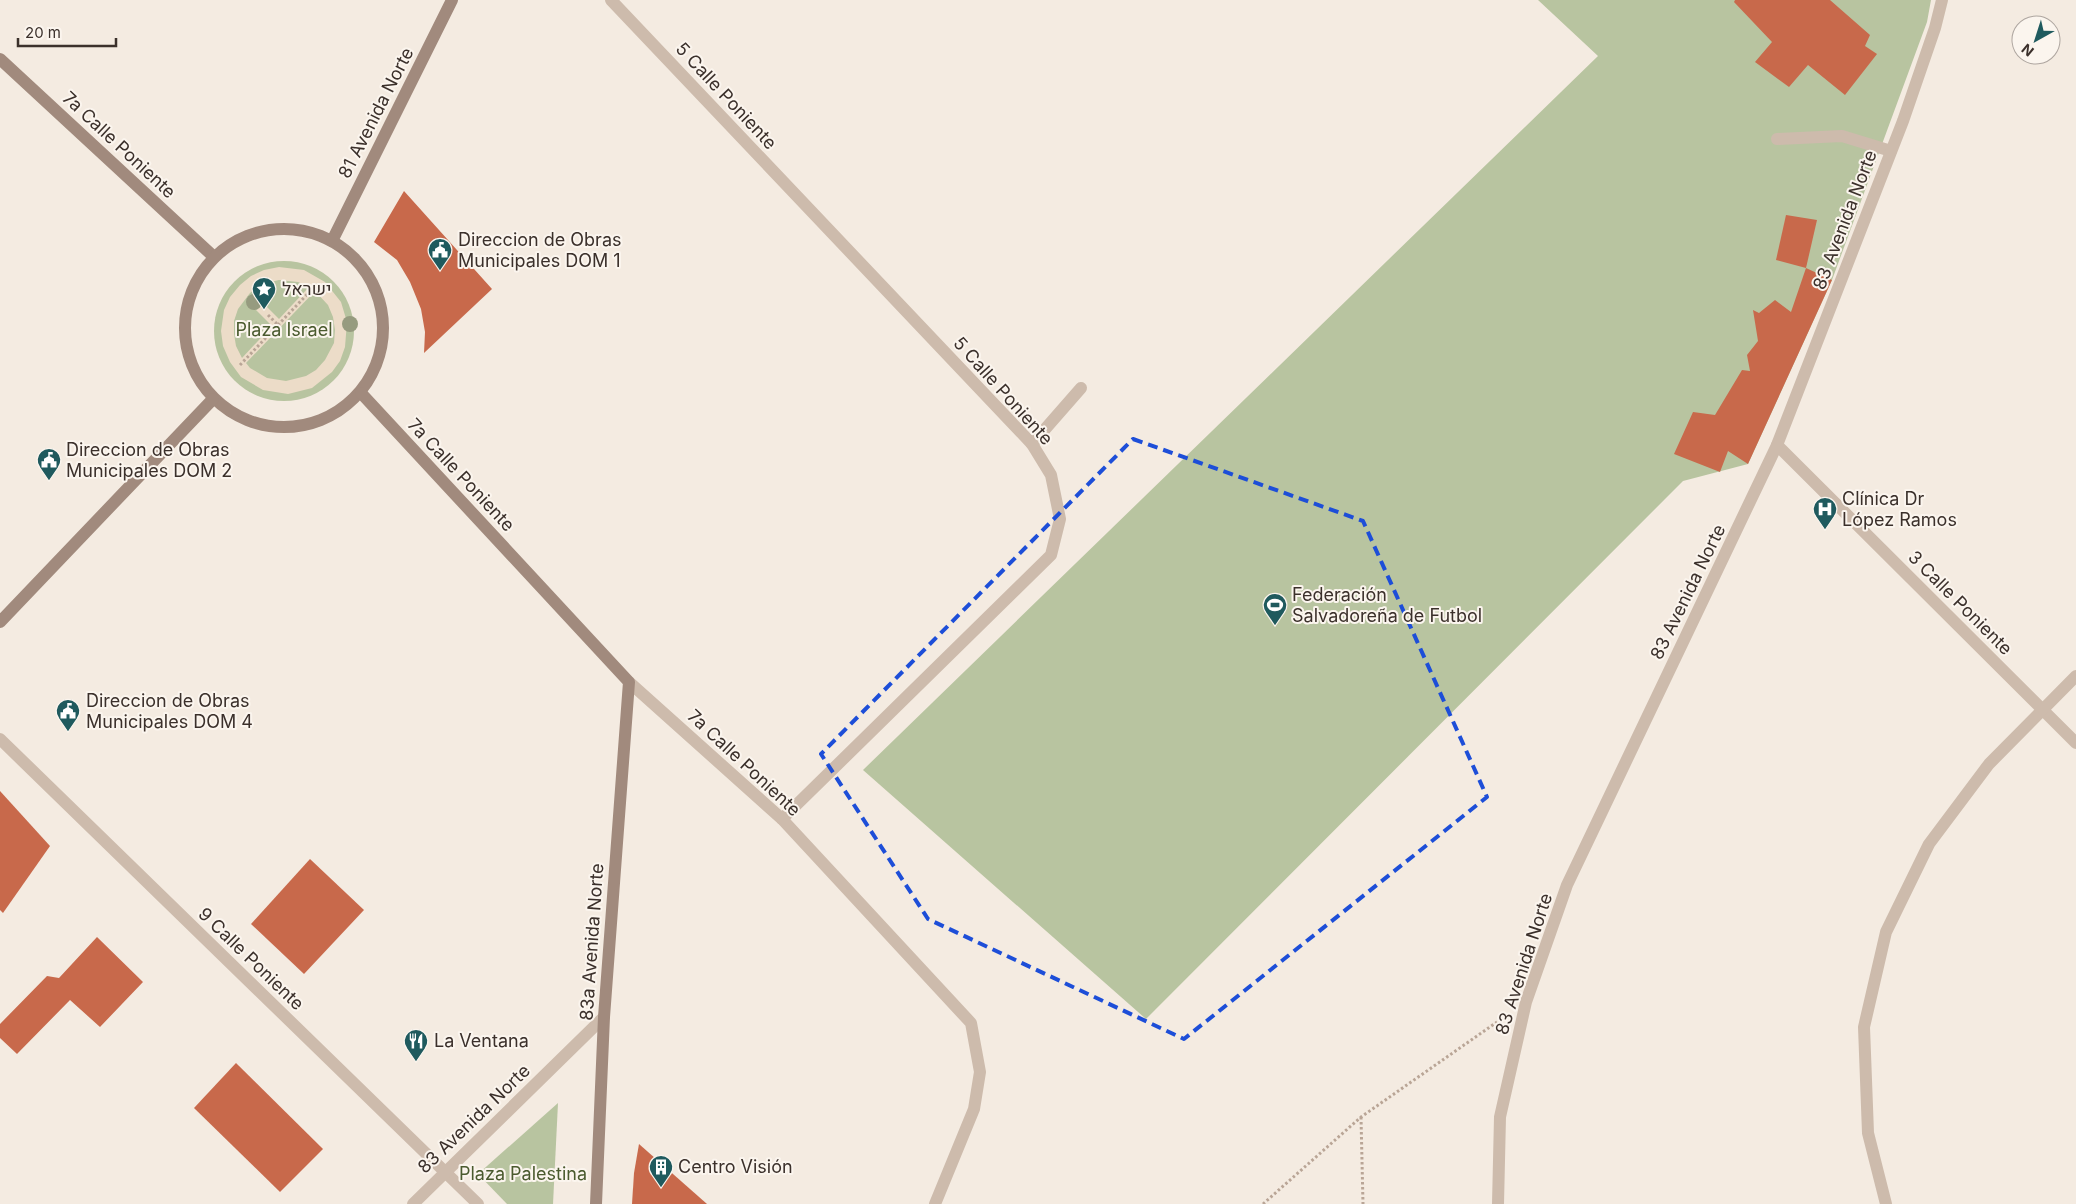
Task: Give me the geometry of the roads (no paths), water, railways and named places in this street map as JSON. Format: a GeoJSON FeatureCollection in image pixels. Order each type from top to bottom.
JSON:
{"type":"FeatureCollection","features":[{"type":"Feature","properties":{"kind":"street","name":"81 Avenida Norte"},"geometry":{"type":"LineString","coordinates":[[332,241],[452,0]]}},
{"type":"Feature","properties":{"kind":"street","name":"5 Calle Poniente"},"geometry":{"type":"LineString","coordinates":[[611,0],[1032,444],[1051,475],[1060,519],[1051,555],[782,819]]}},
{"type":"Feature","properties":{"kind":"street","name":"83 Avenida Norte"},"geometry":{"type":"LineString","coordinates":[[1498,1204],[1500,1117],[1526,1002],[1567,886],[1777,445],[1891,151],[1935,28],[1942,0]]}},
{"type":"Feature","properties":{"kind":"street","name":"7a Calle Poniente"},"geometry":{"type":"LineString","coordinates":[[0,59],[214,257]]}},
{"type":"Feature","properties":{"kind":"street"},"geometry":{"type":"LineString","coordinates":[[1777,139],[1842,136],[1891,151]]}},
{"type":"Feature","properties":{"kind":"street"},"geometry":{"type":"LineString","coordinates":[[270,229],[302,230],[332,241],[355,258],[373,282],[382,310],[383,339],[376,368],[361,392],[340,411],[316,423],[289,428],[261,426],[235,415],[213,399],[197,378],[187,354],[184,327],[187,301],[197,277],[214,257],[240,238],[270,229]]}},
{"type":"Feature","properties":{"kind":"street"},"geometry":{"type":"LineString","coordinates":[[1032,444],[1081,388]]}},
{"type":"Feature","properties":{"kind":"street","name":"7a Calle Poniente"},"geometry":{"type":"LineString","coordinates":[[361,392],[629,682],[782,819],[972,1023],[980,1072],[974,1109],[935,1204]]}},
{"type":"Feature","properties":{"kind":"street"},"geometry":{"type":"LineString","coordinates":[[0,622],[213,399]]}},
{"type":"Feature","properties":{"kind":"street","name":"3 Calle Poniente"},"geometry":{"type":"LineString","coordinates":[[1777,445],[2076,743]]}},
{"type":"Feature","properties":{"kind":"street"},"geometry":{"type":"LineString","coordinates":[[1886,1204],[1868,1133],[1864,1027],[1886,932],[1929,844],[1988,764],[2076,676]]}},
{"type":"Feature","properties":{"kind":"street","name":"83a Avenida Norte"},"geometry":{"type":"LineString","coordinates":[[596,1204],[604,1017],[629,682]]}},
{"type":"Feature","properties":{"kind":"street","name":"9 Calle Poniente"},"geometry":{"type":"LineString","coordinates":[[0,739],[478,1204]]}},
{"type":"Feature","properties":{"kind":"street","name":"83 Avenida Norte"},"geometry":{"type":"LineString","coordinates":[[413,1204],[604,1017]]}},
{"type":"Feature","properties":{"kind":"place","name":"Direccion de Obras Municipales DOM 1"},"geometry":{"type":"Point","coordinates":[440,271]}},
{"type":"Feature","properties":{"kind":"place","name":"ישראל"},"geometry":{"type":"Point","coordinates":[264,310]}},
{"type":"Feature","properties":{"kind":"place","name":"Direccion de Obras Municipales DOM 2"},"geometry":{"type":"Point","coordinates":[49,481]}},
{"type":"Feature","properties":{"kind":"place","name":"Clínica Dr López Ramos"},"geometry":{"type":"Point","coordinates":[1825,530]}},
{"type":"Feature","properties":{"kind":"place","name":"Federación Salvadoreña de Futbol"},"geometry":{"type":"Point","coordinates":[1275,626]}},
{"type":"Feature","properties":{"kind":"place","name":"Direccion de Obras Municipales DOM 4"},"geometry":{"type":"Point","coordinates":[68,732]}},
{"type":"Feature","properties":{"kind":"place","name":"La Ventana"},"geometry":{"type":"Point","coordinates":[416,1062]}},
{"type":"Feature","properties":{"kind":"place","name":"Centro Visión"},"geometry":{"type":"Point","coordinates":[661,1188]}},
{"type":"Feature","properties":{"kind":"park label","name":"Plaza Israel"},"geometry":{"type":"Point","coordinates":[284,330]}},
{"type":"Feature","properties":{"kind":"park label","name":"Plaza Palestina"},"geometry":{"type":"Point","coordinates":[523,1174]}}]}
